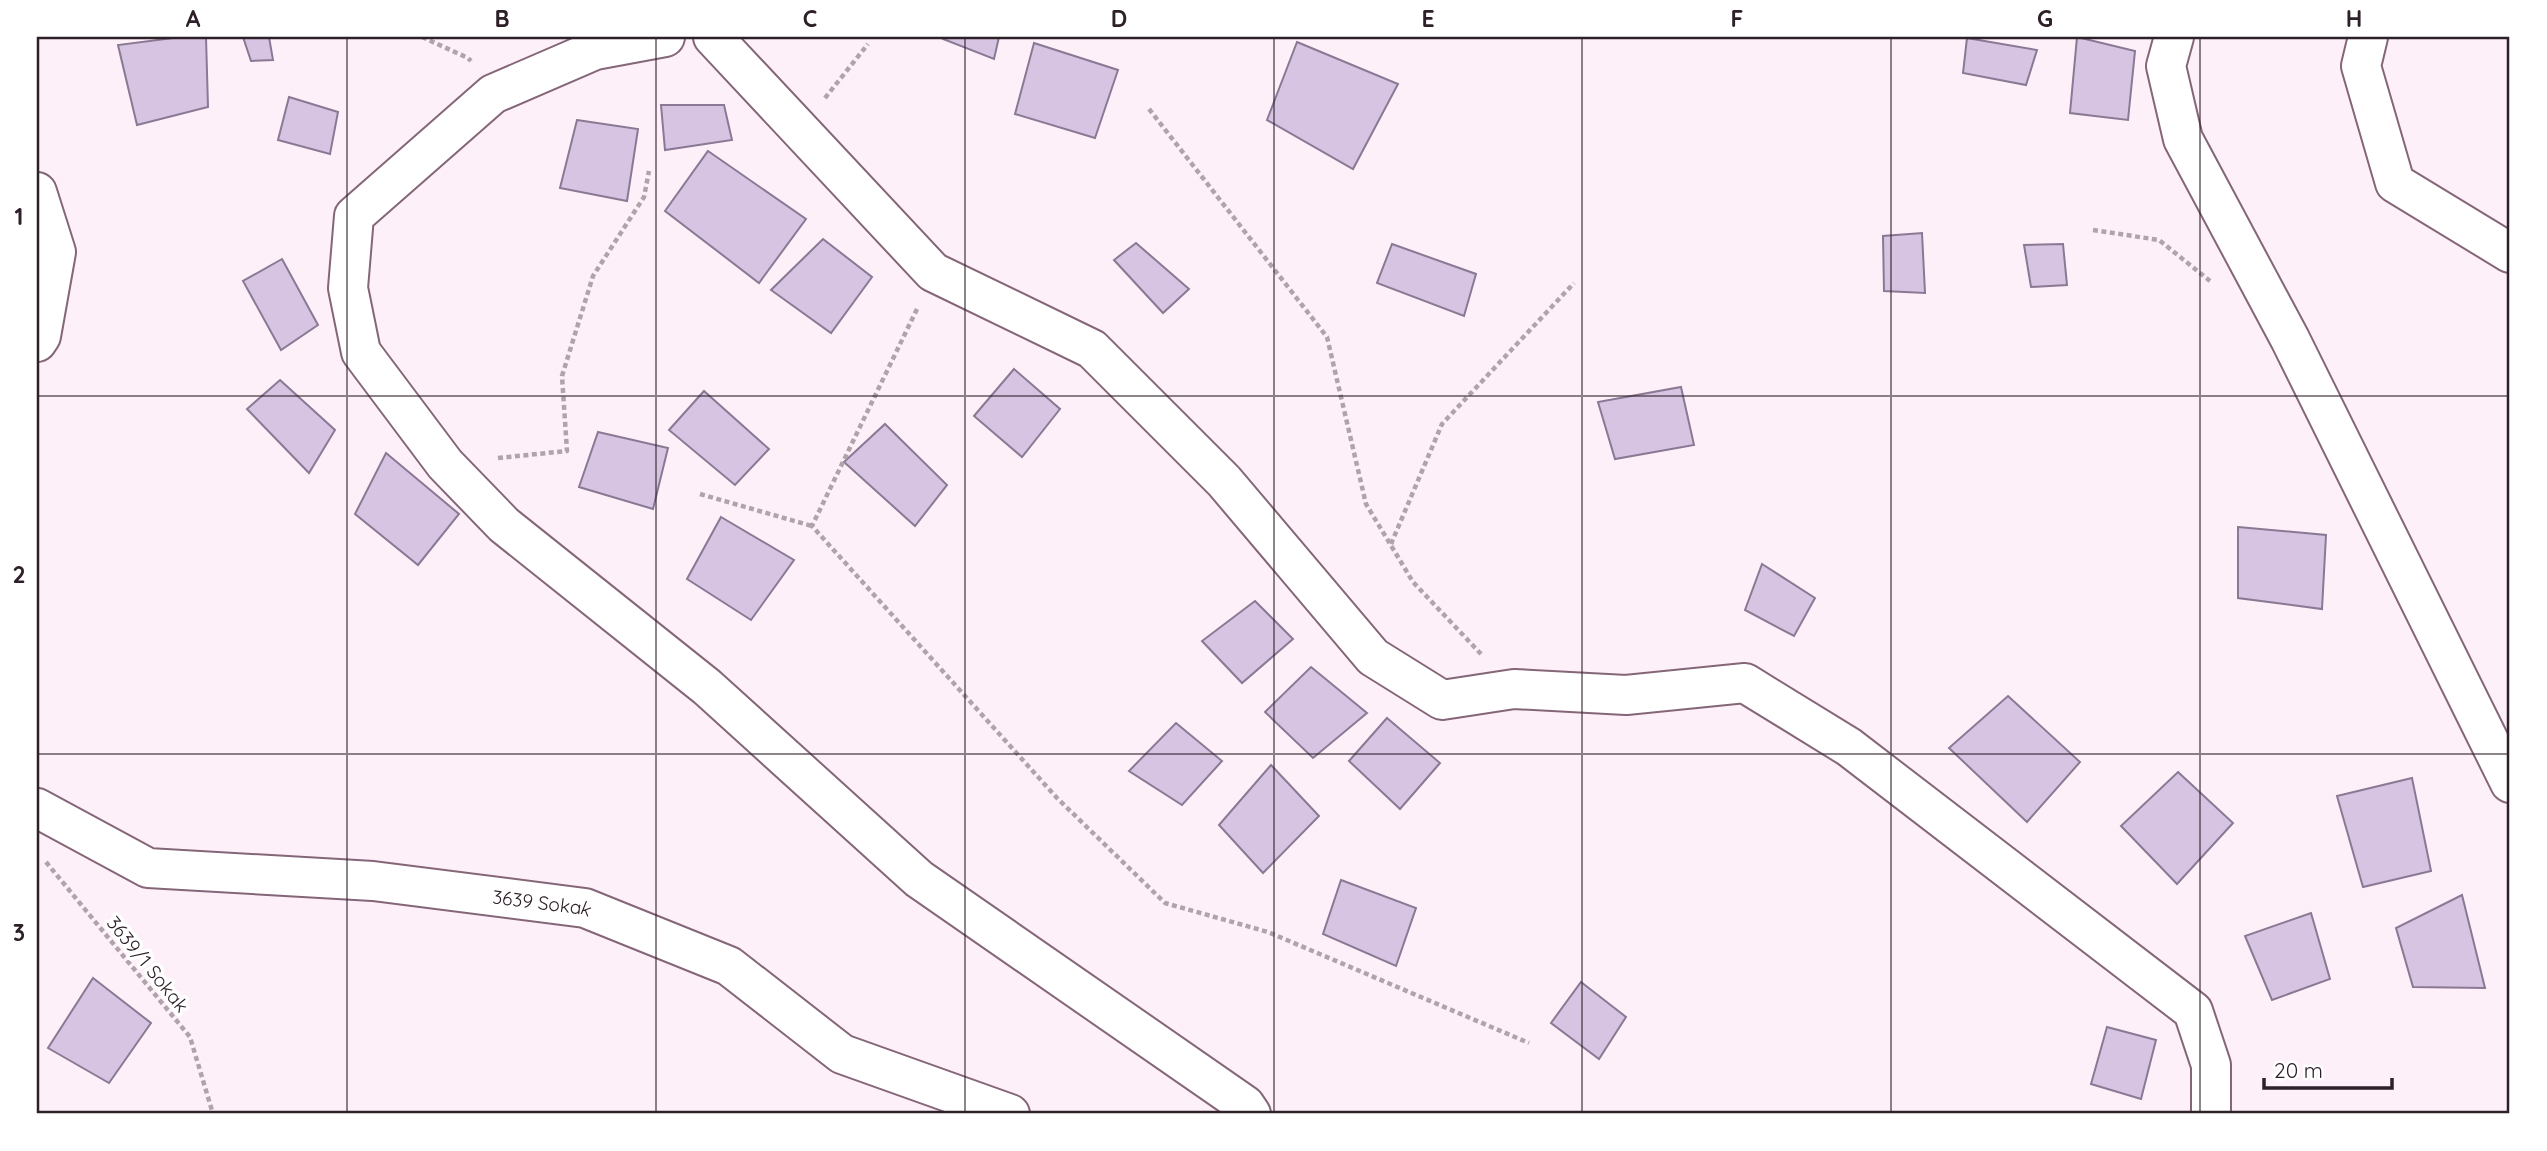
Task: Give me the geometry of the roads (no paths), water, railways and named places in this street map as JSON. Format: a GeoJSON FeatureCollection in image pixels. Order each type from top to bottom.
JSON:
{"type":"FeatureCollection","features":[{"type":"Feature","properties":{"kind":"street"},"geometry":{"type":"LineString","coordinates":[[665,37],[595,50],[493,94],[354,216],[348,288],[361,352],[445,464],[504,525],[707,687],[919,879],[1245,1105],[1251,1114]]}},
{"type":"Feature","properties":{"kind":"street"},"geometry":{"type":"LineString","coordinates":[[713,37],[933,272],[1092,349],[1224,481],[1373,657],[1442,700],[1514,689],[1626,695],[1745,683],[1849,747],[2193,1011],[2211,1065],[2211,1114]]}},
{"type":"Feature","properties":{"kind":"street"},"geometry":{"type":"LineString","coordinates":[[2174,37],[2166,66],[2183,139],[2290,339],[2510,783]]}},
{"type":"Feature","properties":{"kind":"street"},"geometry":{"type":"LineString","coordinates":[[2368,37],[2361,65],[2395,183],[2510,253]]}},
{"type":"Feature","properties":{"kind":"street"},"geometry":{"type":"LineString","coordinates":[[37,192],[46,249],[41,336],[37,342]]}},
{"type":"Feature","properties":{"kind":"street","name":"3639 Sokak"},"geometry":{"type":"LineString","coordinates":[[37,808],[148,868],[373,881],[585,908],[729,966],[842,1054],[1010,1114]]}}]}
